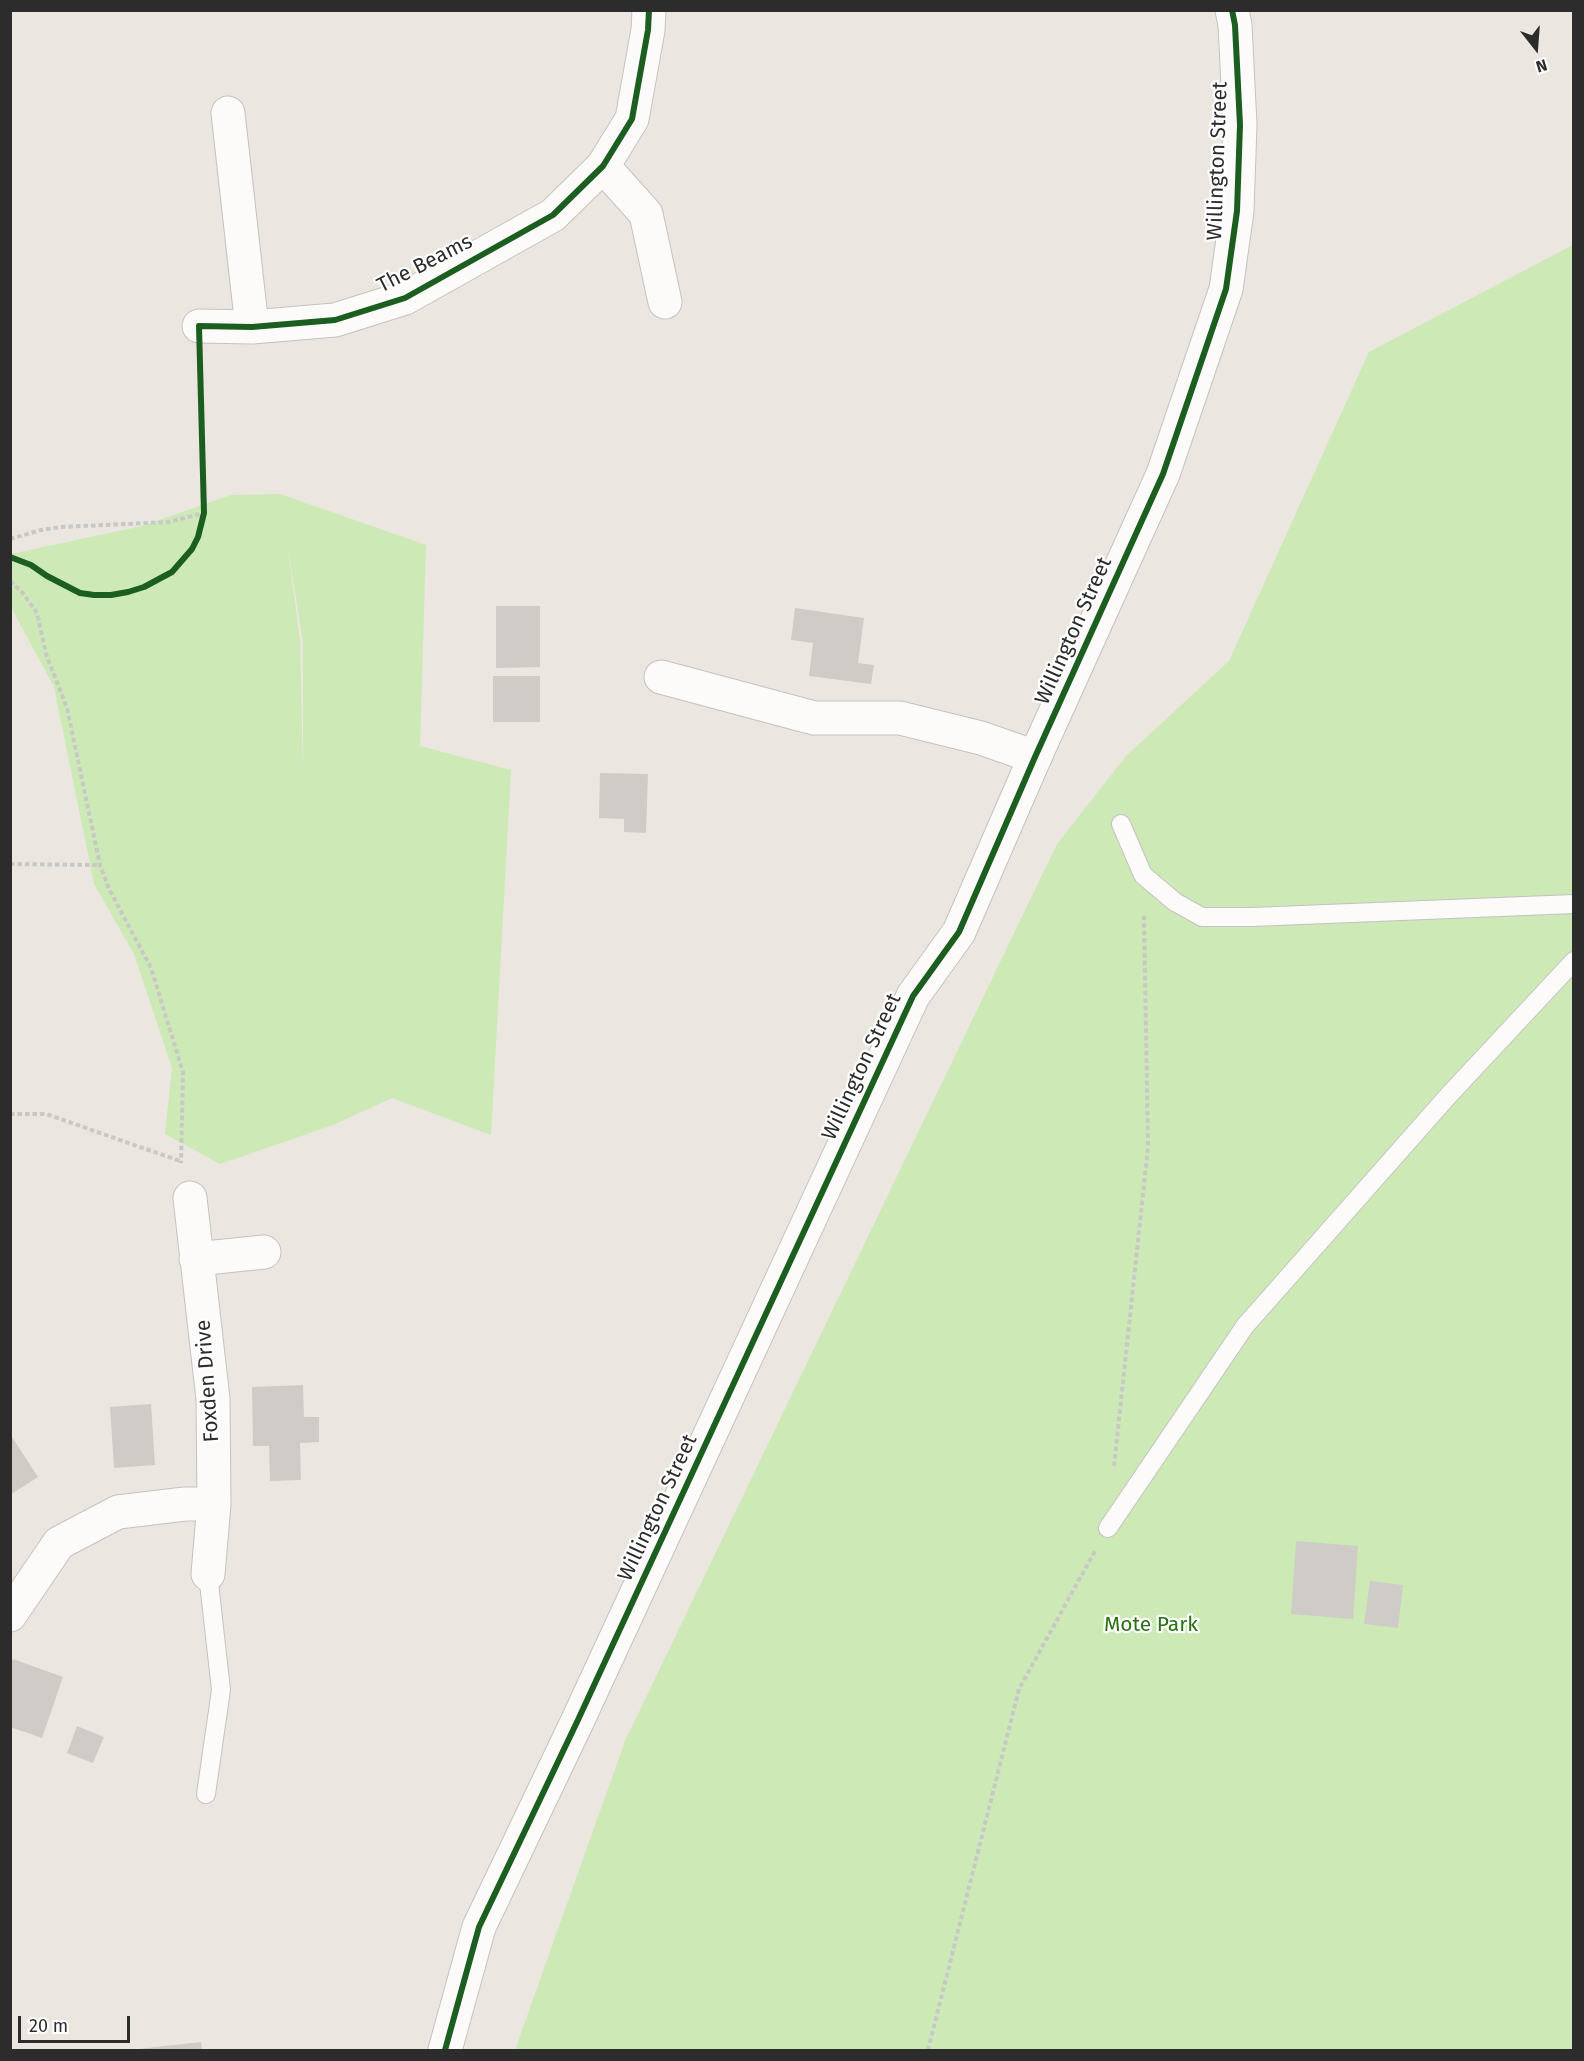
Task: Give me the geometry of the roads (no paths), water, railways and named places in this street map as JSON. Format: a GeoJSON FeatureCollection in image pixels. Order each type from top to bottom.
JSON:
{"type":"FeatureCollection","features":[{"type":"Feature","properties":{"kind":"street","name":"The Beams"},"geometry":{"type":"LineString","coordinates":[[199,326],[252,327],[335,320],[405,298],[553,215],[603,166],[632,119],[648,30],[649,10]]}},
{"type":"Feature","properties":{"kind":"street","name":"Willington Street"},"geometry":{"type":"LineString","coordinates":[[445,2050],[479,1927],[577,1722],[913,996],[959,932],[1163,474],[1226,289],[1237,210],[1240,125],[1235,25],[1232,10]]}},
{"type":"Feature","properties":{"kind":"street"},"geometry":{"type":"LineString","coordinates":[[228,113],[252,327]]}},
{"type":"Feature","properties":{"kind":"street"},"geometry":{"type":"LineString","coordinates":[[603,166],[646,214],[665,302]]}},
{"type":"Feature","properties":{"kind":"street"},"geometry":{"type":"LineString","coordinates":[[661,677],[814,718],[900,718],[981,738],[1035,757]]}},
{"type":"Feature","properties":{"kind":"street","name":"Foxden Drive"},"geometry":{"type":"LineString","coordinates":[[190,1198],[213,1399],[214,1504],[208,1574]]}},
{"type":"Feature","properties":{"kind":"street"},"geometry":{"type":"LineString","coordinates":[[196,1259],[264,1252]]}},
{"type":"Feature","properties":{"kind":"street"},"geometry":{"type":"LineString","coordinates":[[10,1615],[59,1543],[118,1512],[185,1504],[214,1504]]}},
{"type":"Feature","properties":{"kind":"lane"},"geometry":{"type":"LineString","coordinates":[[1121,824],[1143,875],[1175,902],[1202,917],[1574,904]]}},
{"type":"Feature","properties":{"kind":"lane"},"geometry":{"type":"LineString","coordinates":[[1108,1528],[1245,1326],[1448,1096],[1574,962]]}},
{"type":"Feature","properties":{"kind":"lane"},"geometry":{"type":"LineString","coordinates":[[206,1794],[221,1690],[208,1574]]}},
{"type":"Feature","properties":{"kind":"park label","name":"Mote Park"},"geometry":{"type":"Point","coordinates":[1151,1625]}}]}
